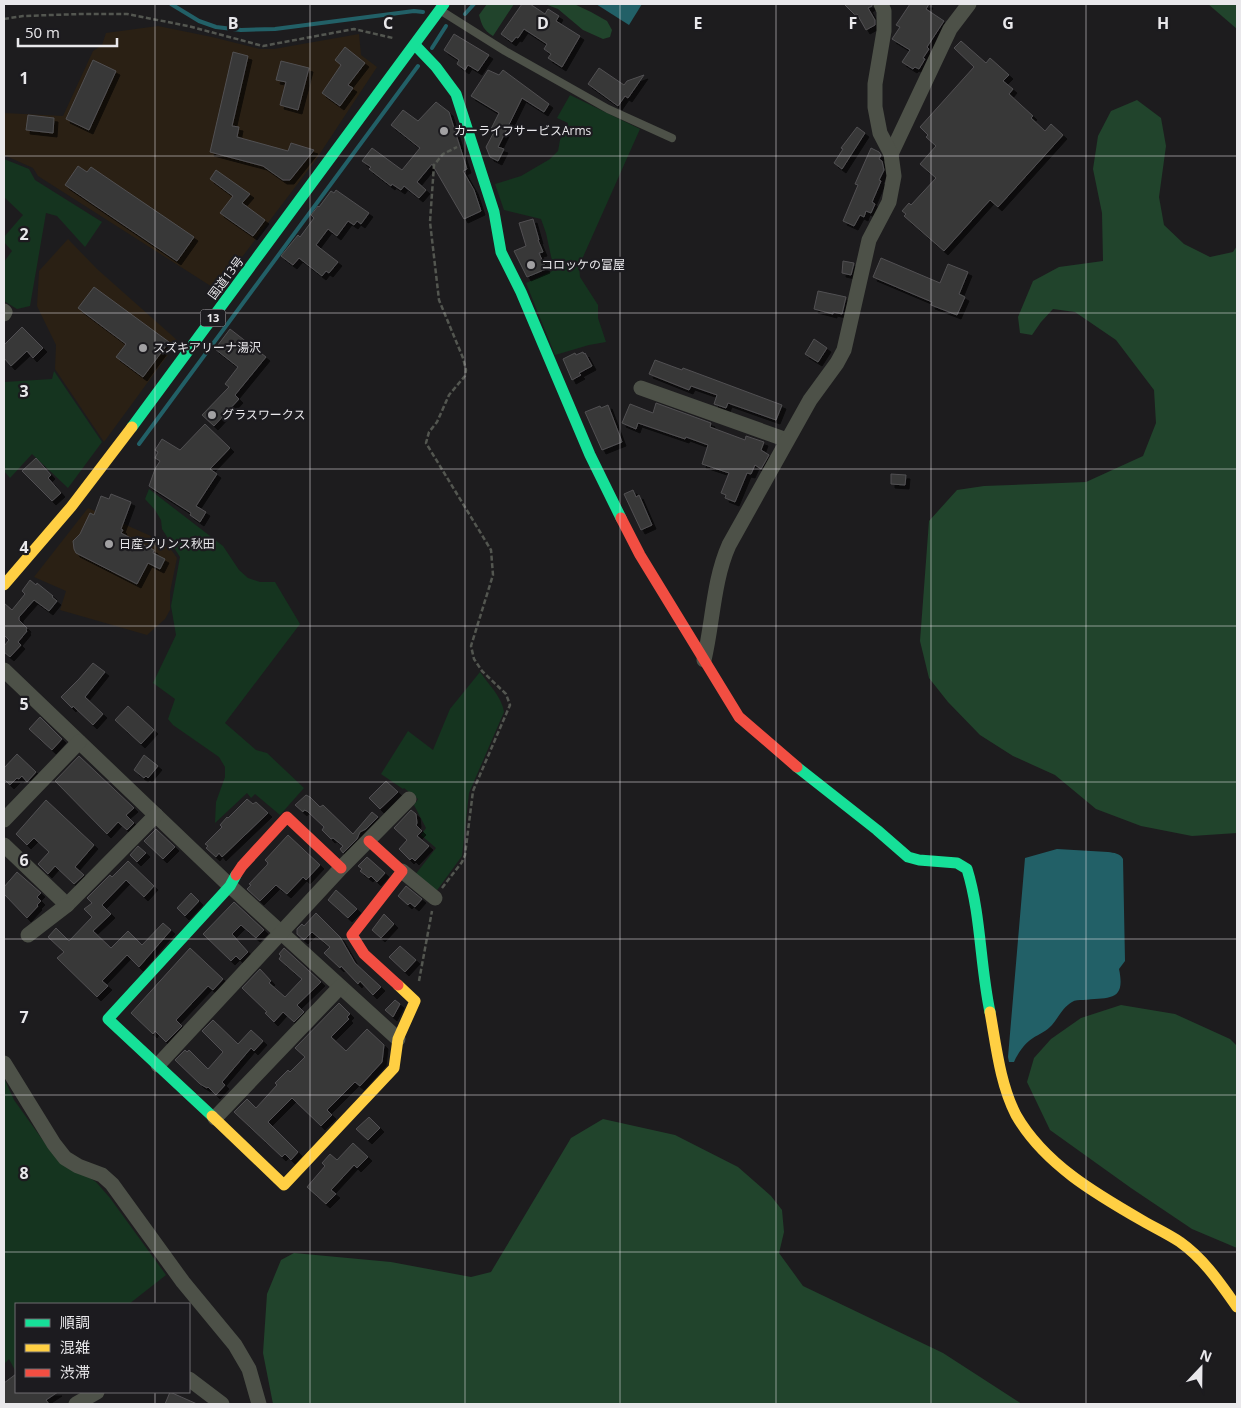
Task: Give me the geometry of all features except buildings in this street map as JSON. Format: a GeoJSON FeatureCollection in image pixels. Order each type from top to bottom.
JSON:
{"type":"FeatureCollection","features":[{"type":"Feature","properties":{"kind":"main road","name":"国道13号"},"geometry":{"type":"LineString","coordinates":[[4,585],[71,507],[120,443],[442,7]]}},
{"type":"Feature","properties":{"kind":"main road"},"geometry":{"type":"LineString","coordinates":[[414,45],[436,67],[456,94],[494,212],[501,252],[590,455],[640,555],[738,717],[908,857],[919,860],[957,863],[967,869],[973,888],[984,983],[1004,1083],[1016,1114],[1030,1136],[1061,1168],[1107,1200],[1180,1242],[1206,1264],[1237,1307]]}},
{"type":"Feature","properties":{"kind":"main road"},"geometry":{"type":"LineString","coordinates":[[341,868],[287,817],[242,866],[230,886],[108,1018],[284,1185],[394,1068],[398,1039],[415,1001],[364,954],[352,935],[402,871],[370,841]]}},
{"type":"Feature","properties":{"kind":"street"},"geometry":{"type":"LineString","coordinates":[[704,660],[721,563],[810,400],[837,363],[844,350],[869,240],[889,202],[894,176],[891,154],[880,133],[875,107],[876,84],[884,31],[884,11],[881,4]]}},
{"type":"Feature","properties":{"kind":"street"},"geometry":{"type":"LineString","coordinates":[[891,154],[950,29],[969,4]]}},
{"type":"Feature","properties":{"kind":"street"},"geometry":{"type":"LineString","coordinates":[[641,388],[787,440]]}},
{"type":"Feature","properties":{"kind":"street"},"geometry":{"type":"LineString","coordinates":[[4,670],[230,886],[398,1039]]}},
{"type":"Feature","properties":{"kind":"street"},"geometry":{"type":"LineString","coordinates":[[4,820],[79,742]]}},
{"type":"Feature","properties":{"kind":"street"},"geometry":{"type":"LineString","coordinates":[[158,1065],[341,868],[370,841],[409,799]]}},
{"type":"Feature","properties":{"kind":"street"},"geometry":{"type":"LineString","coordinates":[[28,935],[67,905],[156,815]]}},
{"type":"Feature","properties":{"kind":"street"},"geometry":{"type":"LineString","coordinates":[[4,845],[67,905]]}},
{"type":"Feature","properties":{"kind":"street"},"geometry":{"type":"LineString","coordinates":[[402,871],[435,898]]}},
{"type":"Feature","properties":{"kind":"street"},"geometry":{"type":"LineString","coordinates":[[215,1118],[340,987]]}},
{"type":"Feature","properties":{"kind":"street"},"geometry":{"type":"LineString","coordinates":[[4,1063],[54,1144],[66,1158],[78,1166],[102,1175],[112,1184],[183,1282],[235,1345],[249,1369],[259,1404]]}},
{"type":"Feature","properties":{"kind":"street"},"geometry":{"type":"LineString","coordinates":[[190,1379],[222,1404]]}},
{"type":"Feature","properties":{"kind":"street"},"geometry":{"type":"LineString","coordinates":[[76,1404],[95,1393]]}},
{"type":"Feature","properties":{"kind":"lane"},"geometry":{"type":"LineString","coordinates":[[442,7],[505,51],[608,109],[672,138]]}},
{"type":"Feature","properties":{"kind":"path"},"geometry":{"type":"LineString","coordinates":[[4,19],[23,16],[127,14],[188,26],[263,46],[354,29],[414,45]]}},
{"type":"Feature","properties":{"kind":"path"},"geometry":{"type":"LineString","coordinates":[[415,1001],[435,898],[462,862],[466,846],[473,790],[510,705],[506,694],[482,671],[474,659],[471,646],[492,575],[491,550],[426,443],[429,432],[437,422],[450,395],[465,376],[466,370],[464,358],[439,300],[430,222],[432,173],[438,159],[471,138]]}},
{"type":"Feature","properties":{"kind":"shaded area"},"geometry":{"type":"Polygon","coordinates":[[[158,26],[260,49],[274,49],[359,34],[361,55],[377,67],[315,161],[217,290],[38,176],[33,168],[4,155],[4,113],[63,116],[93,51],[102,45],[106,33],[158,26]]]}},
{"type":"Feature","properties":{"kind":"shaded area"},"geometry":{"type":"Polygon","coordinates":[[[68,239],[97,269],[178,341],[104,442],[55,369],[56,345],[37,306],[39,271],[68,239]]]}},
{"type":"Feature","properties":{"kind":"shaded area"},"geometry":{"type":"Polygon","coordinates":[[[88,508],[162,541],[177,558],[170,592],[170,610],[165,619],[147,635],[60,610],[66,591],[34,577],[88,508]]]}},
{"type":"Feature","properties":{"kind":"green space"},"geometry":{"type":"Polygon","coordinates":[[[487,4],[514,4],[493,36],[483,27],[479,15],[487,4]]]}},
{"type":"Feature","properties":{"kind":"green space"},"geometry":{"type":"Polygon","coordinates":[[[545,4],[574,4],[591,12],[607,21],[612,30],[610,37],[603,39],[583,30],[558,9],[545,4]]]}},
{"type":"Feature","properties":{"kind":"green space"},"geometry":{"type":"Polygon","coordinates":[[[1208,4],[1237,4],[1237,29],[1208,4]]]}},
{"type":"Feature","properties":{"kind":"green space"},"geometry":{"type":"Polygon","coordinates":[[[570,95],[640,129],[579,266],[580,277],[598,305],[598,318],[606,342],[555,355],[526,283],[554,270],[546,233],[541,219],[504,210],[495,184],[521,176],[550,159],[558,151],[560,140],[568,123],[557,118],[570,95]]]}},
{"type":"Feature","properties":{"kind":"green space"},"geometry":{"type":"Polygon","coordinates":[[[1137,100],[1161,118],[1166,146],[1159,197],[1164,225],[1184,244],[1210,257],[1233,252],[1237,246],[1237,833],[1192,836],[1141,826],[1096,809],[1055,775],[1013,756],[980,735],[948,702],[929,678],[920,641],[929,521],[957,490],[984,486],[1086,482],[1143,456],[1156,423],[1154,390],[1116,340],[1075,312],[1053,309],[1032,335],[1020,333],[1018,317],[1033,281],[1059,267],[1103,261],[1102,213],[1093,169],[1098,136],[1111,111],[1137,100]]]}},
{"type":"Feature","properties":{"kind":"green space"},"geometry":{"type":"Polygon","coordinates":[[[4,159],[29,169],[35,180],[102,222],[85,247],[57,216],[46,213],[30,306],[17,309],[4,301],[4,262],[12,251],[4,242],[4,237],[23,215],[4,197],[4,159]]]}},
{"type":"Feature","properties":{"kind":"green space"},"geometry":{"type":"Polygon","coordinates":[[[54,371],[102,442],[68,488],[32,454],[10,478],[4,471],[4,382],[52,379],[54,371]]]}},
{"type":"Feature","properties":{"kind":"green space"},"geometry":{"type":"Polygon","coordinates":[[[149,489],[223,546],[239,570],[248,578],[260,582],[275,582],[300,624],[225,723],[256,750],[267,753],[304,788],[280,815],[255,794],[251,798],[247,793],[215,823],[216,802],[225,777],[225,767],[219,757],[173,725],[168,719],[175,699],[153,683],[176,635],[171,606],[180,557],[162,529],[161,520],[155,510],[145,499],[149,489]]]}},
{"type":"Feature","properties":{"kind":"green space"},"geometry":{"type":"Polygon","coordinates":[[[480,672],[498,696],[504,712],[469,793],[462,856],[435,893],[415,875],[436,848],[421,835],[426,828],[414,805],[418,799],[381,774],[408,731],[433,750],[450,709],[480,672]]]}},
{"type":"Feature","properties":{"kind":"green space"},"geometry":{"type":"Polygon","coordinates":[[[1121,1005],[1175,1014],[1230,1039],[1237,1046],[1237,1248],[1192,1229],[1050,1130],[1027,1082],[1034,1058],[1051,1039],[1081,1018],[1121,1005]]]}},
{"type":"Feature","properties":{"kind":"green space"},"geometry":{"type":"Polygon","coordinates":[[[4,1078],[14,1100],[52,1153],[96,1182],[110,1198],[166,1275],[130,1303],[15,1303],[15,1370],[9,1359],[4,1364],[4,1078]]]}},
{"type":"Feature","properties":{"kind":"green space"},"geometry":{"type":"Polygon","coordinates":[[[603,1119],[675,1135],[738,1167],[771,1196],[782,1210],[784,1232],[779,1253],[803,1286],[943,1353],[1022,1404],[273,1404],[263,1353],[267,1294],[281,1260],[294,1253],[391,1262],[471,1277],[491,1272],[571,1138],[603,1119]]]}},
{"type":"Feature","properties":{"kind":"water"},"geometry":{"type":"Polygon","coordinates":[[[596,4],[642,4],[629,25],[596,4]]]}},
{"type":"Feature","properties":{"kind":"water"},"geometry":{"type":"Polygon","coordinates":[[[1057,849],[1108,852],[1119,854],[1123,859],[1125,961],[1119,969],[1120,987],[1118,993],[1108,998],[1073,1001],[1063,1010],[1050,1027],[1025,1045],[1014,1062],[1009,1062],[1025,858],[1057,849]]]}},
{"type":"Feature","properties":{"kind":"waterway"},"geometry":{"type":"LineString","coordinates":[[171,4],[199,21],[216,27],[241,30],[275,29],[414,11],[423,12]]}},
{"type":"Feature","properties":{"kind":"waterway"},"geometry":{"type":"LineString","coordinates":[[465,14],[474,4]]}},
{"type":"Feature","properties":{"kind":"waterway"},"geometry":{"type":"LineString","coordinates":[[432,48],[446,26]]}},
{"type":"Feature","properties":{"kind":"waterway"},"geometry":{"type":"LineString","coordinates":[[139,444],[418,66]]}},
{"type":"Feature","properties":{"kind":"traffic: fast"},"geometry":{"type":"LineString","coordinates":[[132,427],[444,4]]}},
{"type":"Feature","properties":{"kind":"traffic: fast"},"geometry":{"type":"LineString","coordinates":[[415,45],[436,67],[456,94],[494,212],[501,252],[521,292],[590,455],[621,518]]}},
{"type":"Feature","properties":{"kind":"traffic: fast"},"geometry":{"type":"LineString","coordinates":[[797,767],[908,857],[919,860],[957,863],[967,869],[978,922],[990,1012]]}},
{"type":"Feature","properties":{"kind":"traffic: fast"},"geometry":{"type":"LineString","coordinates":[[212,1116],[108,1019],[230,886],[236,875]]}},
{"type":"Feature","properties":{"kind":"traffic: slow"},"geometry":{"type":"LineString","coordinates":[[4,585],[71,507],[132,427]]}},
{"type":"Feature","properties":{"kind":"traffic: slow"},"geometry":{"type":"LineString","coordinates":[[212,1116],[284,1185],[394,1068],[398,1039],[415,1001],[398,985]]}},
{"type":"Feature","properties":{"kind":"traffic: slow"},"geometry":{"type":"LineString","coordinates":[[990,1012],[999,1064],[1006,1090],[1016,1115],[1028,1133],[1056,1163],[1090,1189],[1189,1249],[1211,1272],[1237,1307]]}},
{"type":"Feature","properties":{"kind":"traffic: jam"},"geometry":{"type":"LineString","coordinates":[[621,518],[640,555],[739,717],[797,767]]}},
{"type":"Feature","properties":{"kind":"traffic: jam"},"geometry":{"type":"LineString","coordinates":[[236,875],[287,817],[341,868]]}},
{"type":"Feature","properties":{"kind":"traffic: jam"},"geometry":{"type":"LineString","coordinates":[[369,841],[402,871],[352,935],[364,954],[398,985]]}},
{"type":"Feature","properties":{"kind":"place","name":"カーライフサービスArms"},"geometry":{"type":"Point","coordinates":[444,131]}},
{"type":"Feature","properties":{"kind":"place","name":"コロッケの富屋"},"geometry":{"type":"Point","coordinates":[531,265]}},
{"type":"Feature","properties":{"kind":"place","name":"スズキアリーナ湯沢"},"geometry":{"type":"Point","coordinates":[143,348]}},
{"type":"Feature","properties":{"kind":"place","name":"グラスワークス"},"geometry":{"type":"Point","coordinates":[212,415]}},
{"type":"Feature","properties":{"kind":"place","name":"日産プリンス秋田"},"geometry":{"type":"Point","coordinates":[109,544]}}]}
